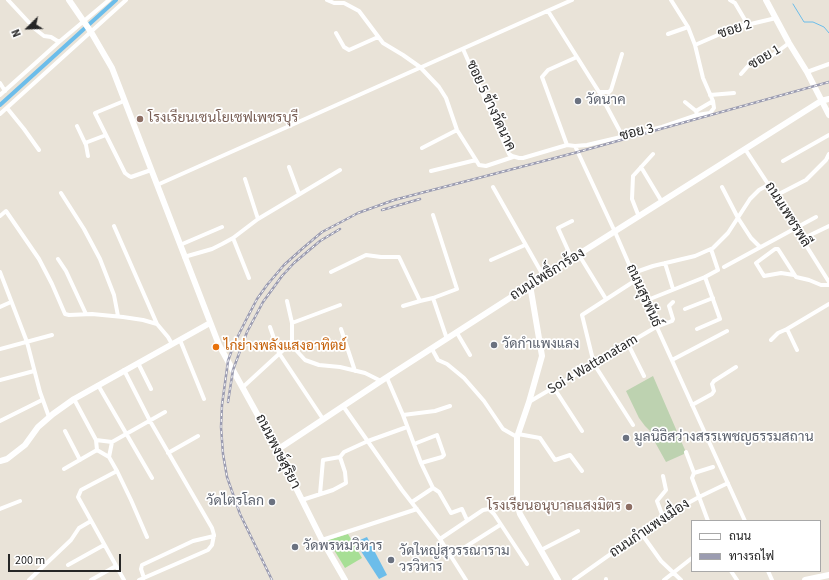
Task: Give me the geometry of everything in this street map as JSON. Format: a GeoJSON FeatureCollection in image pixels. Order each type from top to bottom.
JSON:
{"type":"FeatureCollection","features":[{"type":"Feature","properties":{"kind":"street"},"geometry":{"type":"LineString","coordinates":[[8,0],[35,29],[44,36],[50,37],[59,42]]}},
{"type":"Feature","properties":{"kind":"street","name":"ถนนพงษ์สุริยา"},"geometry":{"type":"LineString","coordinates":[[69,0],[91,32],[112,68],[219,345],[277,450],[322,540],[346,580]]}},
{"type":"Feature","properties":{"kind":"street"},"geometry":{"type":"LineString","coordinates":[[0,95],[109,0]]}},
{"type":"Feature","properties":{"kind":"street"},"geometry":{"type":"LineString","coordinates":[[0,114],[126,0]]}},
{"type":"Feature","properties":{"kind":"street"},"geometry":{"type":"LineString","coordinates":[[327,0],[334,3],[344,2],[359,11],[378,37],[389,48],[403,55],[420,68],[439,87],[446,98],[457,130],[479,165],[486,166],[513,157]]}},
{"type":"Feature","properties":{"kind":"street"},"geometry":{"type":"LineString","coordinates":[[157,185],[572,0]]}},
{"type":"Feature","properties":{"kind":"street"},"geometry":{"type":"LineString","coordinates":[[671,0],[688,27],[695,45],[701,73],[713,101]]}},
{"type":"Feature","properties":{"kind":"street"},"geometry":{"type":"LineString","coordinates":[[730,0],[735,3],[748,25]]}},
{"type":"Feature","properties":{"kind":"street"},"geometry":{"type":"LineString","coordinates":[[766,0],[789,43],[807,72],[829,115]]}},
{"type":"Feature","properties":{"kind":"street"},"geometry":{"type":"LineString","coordinates":[[548,11],[599,92],[623,137]]}},
{"type":"Feature","properties":{"kind":"street","name":"ซอย 2"},"geometry":{"type":"LineString","coordinates":[[695,45],[734,28],[776,18]]}},
{"type":"Feature","properties":{"kind":"street"},"geometry":{"type":"LineString","coordinates":[[668,34],[688,27]]}},
{"type":"Feature","properties":{"kind":"street"},"geometry":{"type":"LineString","coordinates":[[336,33],[344,47],[349,50],[378,37]]}},
{"type":"Feature","properties":{"kind":"street","name":"ซอย 1"},"geometry":{"type":"LineString","coordinates":[[741,74],[748,66],[769,58],[789,43]]}},
{"type":"Feature","properties":{"kind":"street","name":"ซอย 5 ข้างวัดนาค"},"geometry":{"type":"LineString","coordinates":[[463,49],[509,154],[513,157],[523,158],[567,145]]}},
{"type":"Feature","properties":{"kind":"street"},"geometry":{"type":"LineString","coordinates":[[599,92],[609,92],[611,90],[622,54]]}},
{"type":"Feature","properties":{"kind":"street"},"geometry":{"type":"LineString","coordinates":[[575,146],[567,145],[542,77],[548,70],[577,57]]}},
{"type":"Feature","properties":{"kind":"street"},"geometry":{"type":"LineString","coordinates":[[807,72],[829,64]]}},
{"type":"Feature","properties":{"kind":"street"},"geometry":{"type":"LineString","coordinates":[[0,82],[5,91]]}},
{"type":"Feature","properties":{"kind":"street"},"geometry":{"type":"LineString","coordinates":[[710,95],[734,93]]}},
{"type":"Feature","properties":{"kind":"street","name":"ถนนโพธิ์การ้อง"},"geometry":{"type":"LineString","coordinates":[[277,450],[530,285],[544,278],[821,101],[829,99]]}},
{"type":"Feature","properties":{"kind":"street"},"geometry":{"type":"LineString","coordinates":[[124,101],[95,113],[125,172],[132,177],[151,170]]}},
{"type":"Feature","properties":{"kind":"street","name":"ซอย 3"},"geometry":{"type":"LineString","coordinates":[[575,146],[587,145],[662,127],[696,113],[713,101],[714,108],[712,111],[696,113]]}},
{"type":"Feature","properties":{"kind":"street"},"geometry":{"type":"LineString","coordinates":[[685,102],[696,113]]}},
{"type":"Feature","properties":{"kind":"street"},"geometry":{"type":"LineString","coordinates":[[7,108],[40,150]]}},
{"type":"Feature","properties":{"kind":"street"},"geometry":{"type":"LineString","coordinates":[[77,126],[85,143],[88,156]]}},
{"type":"Feature","properties":{"kind":"street"},"geometry":{"type":"LineString","coordinates":[[422,148],[457,130]]}},
{"type":"Feature","properties":{"kind":"street"},"geometry":{"type":"LineString","coordinates":[[85,143],[106,135]]}},
{"type":"Feature","properties":{"kind":"street"},"geometry":{"type":"LineString","coordinates":[[783,161],[829,135]]}},
{"type":"Feature","properties":{"kind":"street","name":"ถนนสุรพันธ์"},"geometry":{"type":"LineString","coordinates":[[575,146],[745,520]]}},
{"type":"Feature","properties":{"kind":"street","name":"ถนนเพชรพลี"},"geometry":{"type":"LineString","coordinates":[[745,149],[797,228],[802,239],[829,282]]}},
{"type":"Feature","properties":{"kind":"street"},"geometry":{"type":"LineString","coordinates":[[640,216],[632,199],[632,180],[634,174],[653,154]]}},
{"type":"Feature","properties":{"kind":"street"},"geometry":{"type":"LineString","coordinates":[[776,196],[806,180],[826,160],[829,154]]}},
{"type":"Feature","properties":{"kind":"street"},"geometry":{"type":"LineString","coordinates":[[431,171],[476,160]]}},
{"type":"Feature","properties":{"kind":"street"},"geometry":{"type":"LineString","coordinates":[[289,167],[299,194]]}},
{"type":"Feature","properties":{"kind":"street"},"geometry":{"type":"LineString","coordinates":[[641,167],[662,202]]}},
{"type":"Feature","properties":{"kind":"street"},"geometry":{"type":"LineString","coordinates":[[184,257],[212,249],[233,238],[258,219],[340,170]]}},
{"type":"Feature","properties":{"kind":"street"},"geometry":{"type":"LineString","coordinates":[[245,180],[258,219]]}},
{"type":"Feature","properties":{"kind":"street"},"geometry":{"type":"LineString","coordinates":[[633,273],[653,266],[695,256],[711,249],[728,233],[750,199],[759,190],[768,185]]}},
{"type":"Feature","properties":{"kind":"street"},"geometry":{"type":"LineString","coordinates":[[492,187],[544,278]]}},
{"type":"Feature","properties":{"kind":"street"},"geometry":{"type":"LineString","coordinates":[[722,187],[738,218],[751,238],[760,247]]}},
{"type":"Feature","properties":{"kind":"street"},"geometry":{"type":"LineString","coordinates":[[61,194],[84,229],[100,259],[114,295],[118,316]]}},
{"type":"Feature","properties":{"kind":"street"},"geometry":{"type":"LineString","coordinates":[[0,216],[6,211],[40,259],[65,314],[118,316],[157,324]]}},
{"type":"Feature","properties":{"kind":"street"},"geometry":{"type":"LineString","coordinates":[[403,306],[457,289],[433,215]]}},
{"type":"Feature","properties":{"kind":"street"},"geometry":{"type":"LineString","coordinates":[[724,267],[816,217]]}},
{"type":"Feature","properties":{"kind":"street"},"geometry":{"type":"LineString","coordinates":[[572,221],[558,228],[572,260]]}},
{"type":"Feature","properties":{"kind":"street"},"geometry":{"type":"LineString","coordinates":[[114,226],[157,324],[172,344]]}},
{"type":"Feature","properties":{"kind":"street"},"geometry":{"type":"LineString","coordinates":[[802,239],[829,226]]}},
{"type":"Feature","properties":{"kind":"street"},"geometry":{"type":"LineString","coordinates":[[180,245],[222,227]]}},
{"type":"Feature","properties":{"kind":"street"},"geometry":{"type":"LineString","coordinates":[[233,238],[249,278]]}},
{"type":"Feature","properties":{"kind":"street"},"geometry":{"type":"LineString","coordinates":[[491,260],[525,245]]}},
{"type":"Feature","properties":{"kind":"street"},"geometry":{"type":"LineString","coordinates":[[645,301],[705,277],[718,270],[711,249]]}},
{"type":"Feature","properties":{"kind":"street"},"geometry":{"type":"LineString","coordinates":[[794,275],[781,273],[764,276],[756,263],[775,249],[778,249],[794,275],[799,279],[809,280],[822,285],[829,285]]}},
{"type":"Feature","properties":{"kind":"street"},"geometry":{"type":"LineString","coordinates":[[331,272],[366,255],[381,257],[399,256],[420,301]]}},
{"type":"Feature","properties":{"kind":"street"},"geometry":{"type":"LineString","coordinates":[[579,255],[606,299]]}},
{"type":"Feature","properties":{"kind":"street"},"geometry":{"type":"LineString","coordinates":[[58,259],[66,271],[86,314]]}},
{"type":"Feature","properties":{"kind":"street"},"geometry":{"type":"LineString","coordinates":[[665,263],[673,289]]}},
{"type":"Feature","properties":{"kind":"street"},"geometry":{"type":"LineString","coordinates":[[0,272],[27,342],[42,400],[50,417]]}},
{"type":"Feature","properties":{"kind":"street"},"geometry":{"type":"LineString","coordinates":[[697,329],[720,319],[705,277]]}},
{"type":"Feature","properties":{"kind":"street"},"geometry":{"type":"LineString","coordinates":[[633,425],[594,364],[582,315],[636,280]]}},
{"type":"Feature","properties":{"kind":"street"},"geometry":{"type":"LineString","coordinates":[[530,285],[542,356],[530,402],[518,436],[517,504],[520,514],[558,580]]}},
{"type":"Feature","properties":{"kind":"street"},"geometry":{"type":"LineString","coordinates":[[432,298],[447,339]]}},
{"type":"Feature","properties":{"kind":"street"},"geometry":{"type":"LineString","coordinates":[[685,310],[713,298]]}},
{"type":"Feature","properties":{"kind":"street"},"geometry":{"type":"LineString","coordinates":[[287,301],[292,323],[292,342],[295,349],[305,360],[319,365],[340,367],[384,379],[403,415],[421,464],[434,488],[439,492],[451,513],[462,509],[467,520]]}},
{"type":"Feature","properties":{"kind":"street"},"geometry":{"type":"LineString","coordinates":[[0,307],[11,302]]}},
{"type":"Feature","properties":{"kind":"street","name":"Soi 4 Wattanatam"},"geometry":{"type":"LineString","coordinates":[[530,402],[656,327],[673,320],[669,306],[673,302]]}},
{"type":"Feature","properties":{"kind":"street"},"geometry":{"type":"LineString","coordinates":[[771,340],[778,333],[829,304]]}},
{"type":"Feature","properties":{"kind":"street"},"geometry":{"type":"LineString","coordinates":[[292,323],[340,305]]}},
{"type":"Feature","properties":{"kind":"street"},"geometry":{"type":"LineString","coordinates":[[0,461],[7,459],[25,445],[38,427],[74,399],[210,323]]}},
{"type":"Feature","properties":{"kind":"street"},"geometry":{"type":"LineString","coordinates":[[270,326],[279,353],[323,419]]}},
{"type":"Feature","properties":{"kind":"street"},"geometry":{"type":"LineString","coordinates":[[341,329],[355,371]]}},
{"type":"Feature","properties":{"kind":"street"},"geometry":{"type":"LineString","coordinates":[[786,329],[797,350]]}},
{"type":"Feature","properties":{"kind":"street"},"geometry":{"type":"LineString","coordinates":[[672,360],[727,331]]}},
{"type":"Feature","properties":{"kind":"street"},"geometry":{"type":"LineString","coordinates":[[457,333],[470,355]]}},
{"type":"Feature","properties":{"kind":"street"},"geometry":{"type":"LineString","coordinates":[[0,349],[52,336]]}},
{"type":"Feature","properties":{"kind":"street"},"geometry":{"type":"LineString","coordinates":[[180,340],[204,399]]}},
{"type":"Feature","properties":{"kind":"street"},"geometry":{"type":"LineString","coordinates":[[243,387],[292,342]]}},
{"type":"Feature","properties":{"kind":"street"},"geometry":{"type":"LineString","coordinates":[[628,344],[644,376]]}},
{"type":"Feature","properties":{"kind":"street"},"geometry":{"type":"LineString","coordinates":[[432,349],[438,360],[447,364],[464,378],[484,401],[503,429],[518,436],[540,438],[546,445],[554,460],[570,455],[582,471]]}},
{"type":"Feature","properties":{"kind":"street"},"geometry":{"type":"LineString","coordinates":[[138,363],[151,389]]}},
{"type":"Feature","properties":{"kind":"street"},"geometry":{"type":"LineString","coordinates":[[692,405],[712,394],[714,391],[712,382],[736,367]]}},
{"type":"Feature","properties":{"kind":"street"},"geometry":{"type":"LineString","coordinates":[[124,370],[168,453],[212,528],[214,536],[212,545],[208,550],[139,580]]}},
{"type":"Feature","properties":{"kind":"street"},"geometry":{"type":"LineString","coordinates":[[0,380],[34,371]]}},
{"type":"Feature","properties":{"kind":"street"},"geometry":{"type":"LineString","coordinates":[[98,385],[152,478]]}},
{"type":"Feature","properties":{"kind":"street"},"geometry":{"type":"LineString","coordinates":[[554,388],[582,431]]}},
{"type":"Feature","properties":{"kind":"street"},"geometry":{"type":"LineString","coordinates":[[74,399],[96,440],[97,450]]}},
{"type":"Feature","properties":{"kind":"street"},"geometry":{"type":"LineString","coordinates":[[0,421],[42,400]]}},
{"type":"Feature","properties":{"kind":"street"},"geometry":{"type":"LineString","coordinates":[[343,406],[440,539],[466,580]]}},
{"type":"Feature","properties":{"kind":"street"},"geometry":{"type":"LineString","coordinates":[[403,415],[435,411],[450,406]]}},
{"type":"Feature","properties":{"kind":"street"},"geometry":{"type":"LineString","coordinates":[[96,440],[112,442],[165,412]]}},
{"type":"Feature","properties":{"kind":"street"},"geometry":{"type":"LineString","coordinates":[[320,494],[323,460],[340,457],[341,454],[348,449],[407,427]]}},
{"type":"Feature","properties":{"kind":"street"},"geometry":{"type":"LineString","coordinates":[[64,431],[80,460]]}},
{"type":"Feature","properties":{"kind":"street"},"geometry":{"type":"LineString","coordinates":[[414,444],[435,435],[438,436],[444,456],[421,464]]}},
{"type":"Feature","properties":{"kind":"street"},"geometry":{"type":"LineString","coordinates":[[168,453],[198,436]]}},
{"type":"Feature","properties":{"kind":"street"},"geometry":{"type":"LineString","coordinates":[[108,456],[112,442]]}},
{"type":"Feature","properties":{"kind":"street"},"geometry":{"type":"LineString","coordinates":[[64,469],[97,450]]}},
{"type":"Feature","properties":{"kind":"street"},"geometry":{"type":"LineString","coordinates":[[97,450],[108,456],[117,471],[147,537]]}},
{"type":"Feature","properties":{"kind":"street"},"geometry":{"type":"LineString","coordinates":[[686,452],[694,473],[692,478],[708,520]]}},
{"type":"Feature","properties":{"kind":"street"},"geometry":{"type":"LineString","coordinates":[[302,500],[346,484],[345,472],[340,457]]}},
{"type":"Feature","properties":{"kind":"street"},"geometry":{"type":"LineString","coordinates":[[694,473],[713,467]]}},
{"type":"Feature","properties":{"kind":"street"},"geometry":{"type":"LineString","coordinates":[[117,471],[81,490],[78,496],[124,580]]}},
{"type":"Feature","properties":{"kind":"street"},"geometry":{"type":"LineString","coordinates":[[662,476],[666,490],[657,501],[663,517]]}},
{"type":"Feature","properties":{"kind":"street","name":"ถนนกำแพงเมี่อง"},"geometry":{"type":"LineString","coordinates":[[574,580],[663,517],[728,483]]}},
{"type":"Feature","properties":{"kind":"street"},"geometry":{"type":"LineString","coordinates":[[412,502],[434,488]]}},
{"type":"Feature","properties":{"kind":"street"},"geometry":{"type":"LineString","coordinates":[[0,509],[20,501]]}},
{"type":"Feature","properties":{"kind":"street"},"geometry":{"type":"LineString","coordinates":[[322,540],[417,509]]}},
{"type":"Feature","properties":{"kind":"street"},"geometry":{"type":"LineString","coordinates":[[440,539],[482,510],[489,509],[494,514],[527,564]]}},
{"type":"Feature","properties":{"kind":"street"},"geometry":{"type":"LineString","coordinates":[[29,580],[71,540],[78,528],[91,521]]}},
{"type":"Feature","properties":{"kind":"street"},"geometry":{"type":"LineString","coordinates":[[451,556],[500,524]]}},
{"type":"Feature","properties":{"kind":"street"},"geometry":{"type":"LineString","coordinates":[[540,550],[578,531]]}},
{"type":"Feature","properties":{"kind":"street"},"geometry":{"type":"LineString","coordinates":[[641,533],[655,554],[681,580]]}},
{"type":"Feature","properties":{"kind":"street"},"geometry":{"type":"LineString","coordinates":[[144,578],[141,569],[142,565],[194,541],[214,536]]}},
{"type":"Feature","properties":{"kind":"street"},"geometry":{"type":"LineString","coordinates":[[68,564],[104,545]]}},
{"type":"Feature","properties":{"kind":"street"},"geometry":{"type":"LineString","coordinates":[[664,580],[691,559]]}},
{"type":"Feature","properties":{"kind":"street"},"geometry":{"type":"LineString","coordinates":[[91,580],[116,566]]}},
{"type":"Feature","properties":{"kind":"street"},"geometry":{"type":"LineString","coordinates":[[805,580],[829,575]]}},
{"type":"Feature","properties":{"kind":"green space"},"geometry":{"type":"Polygon","coordinates":[[[653,376],[685,450],[684,454],[666,462],[651,435],[653,434],[639,418],[626,391],[653,376]]]}},
{"type":"Feature","properties":{"kind":"green space"},"geometry":{"type":"Polygon","coordinates":[[[348,534],[362,558],[345,568],[328,540],[348,534]]]}},
{"type":"Feature","properties":{"kind":"water"},"geometry":{"type":"Polygon","coordinates":[[[367,537],[387,575],[379,579],[355,542],[367,537]]]}},
{"type":"Feature","properties":{"kind":"waterway"},"geometry":{"type":"LineString","coordinates":[[0,105],[116,0]]}},
{"type":"Feature","properties":{"kind":"waterway"},"geometry":{"type":"LineString","coordinates":[[793,4],[804,22],[813,22],[824,27],[829,33]]}},
{"type":"Feature","properties":{"kind":"railway"},"geometry":{"type":"LineString","coordinates":[[272,580],[240,514],[227,477],[223,454],[221,427],[222,405],[228,361],[234,344],[245,322],[257,299],[267,285],[284,265],[303,248],[322,232],[358,213],[394,200],[578,152],[829,82]]}},
{"type":"Feature","properties":{"kind":"railway"},"geometry":{"type":"LineString","coordinates":[[382,210],[420,199]]}},
{"type":"Feature","properties":{"kind":"railway"},"geometry":{"type":"LineString","coordinates":[[228,402],[233,370],[247,332],[263,302],[282,276],[294,263],[320,241],[340,229]]}},
{"type":"Feature","properties":{"kind":"place","name":"วัดนาค"},"geometry":{"type":"Point","coordinates":[578,101]}},
{"type":"Feature","properties":{"kind":"place","name":"โรงเรียนเซนโยเซฟเพชรบุรี"},"geometry":{"type":"Point","coordinates":[140,119]}},
{"type":"Feature","properties":{"kind":"place","name":"วัดกำแพงแลง"},"geometry":{"type":"Point","coordinates":[494,345]}},
{"type":"Feature","properties":{"kind":"place","name":"ไก่ย่างพลังแสงอาทิตย์"},"geometry":{"type":"Point","coordinates":[216,347]}},
{"type":"Feature","properties":{"kind":"place","name":"มูลนิธิสว่างสรรเพชญธรรมสถาน"},"geometry":{"type":"Point","coordinates":[626,438]}},
{"type":"Feature","properties":{"kind":"place","name":"วัดไตรโลก"},"geometry":{"type":"Point","coordinates":[272,502]}},
{"type":"Feature","properties":{"kind":"place","name":"โรงเรียนอนุบาลแสงมิตร"},"geometry":{"type":"Point","coordinates":[629,507]}},
{"type":"Feature","properties":{"kind":"place","name":"วัดพรหมวิหาร"},"geometry":{"type":"Point","coordinates":[295,547]}},
{"type":"Feature","properties":{"kind":"place","name":"วัดใหญ่สุวรรณาราม วรวิหาร"},"geometry":{"type":"Point","coordinates":[391,560]}}]}
